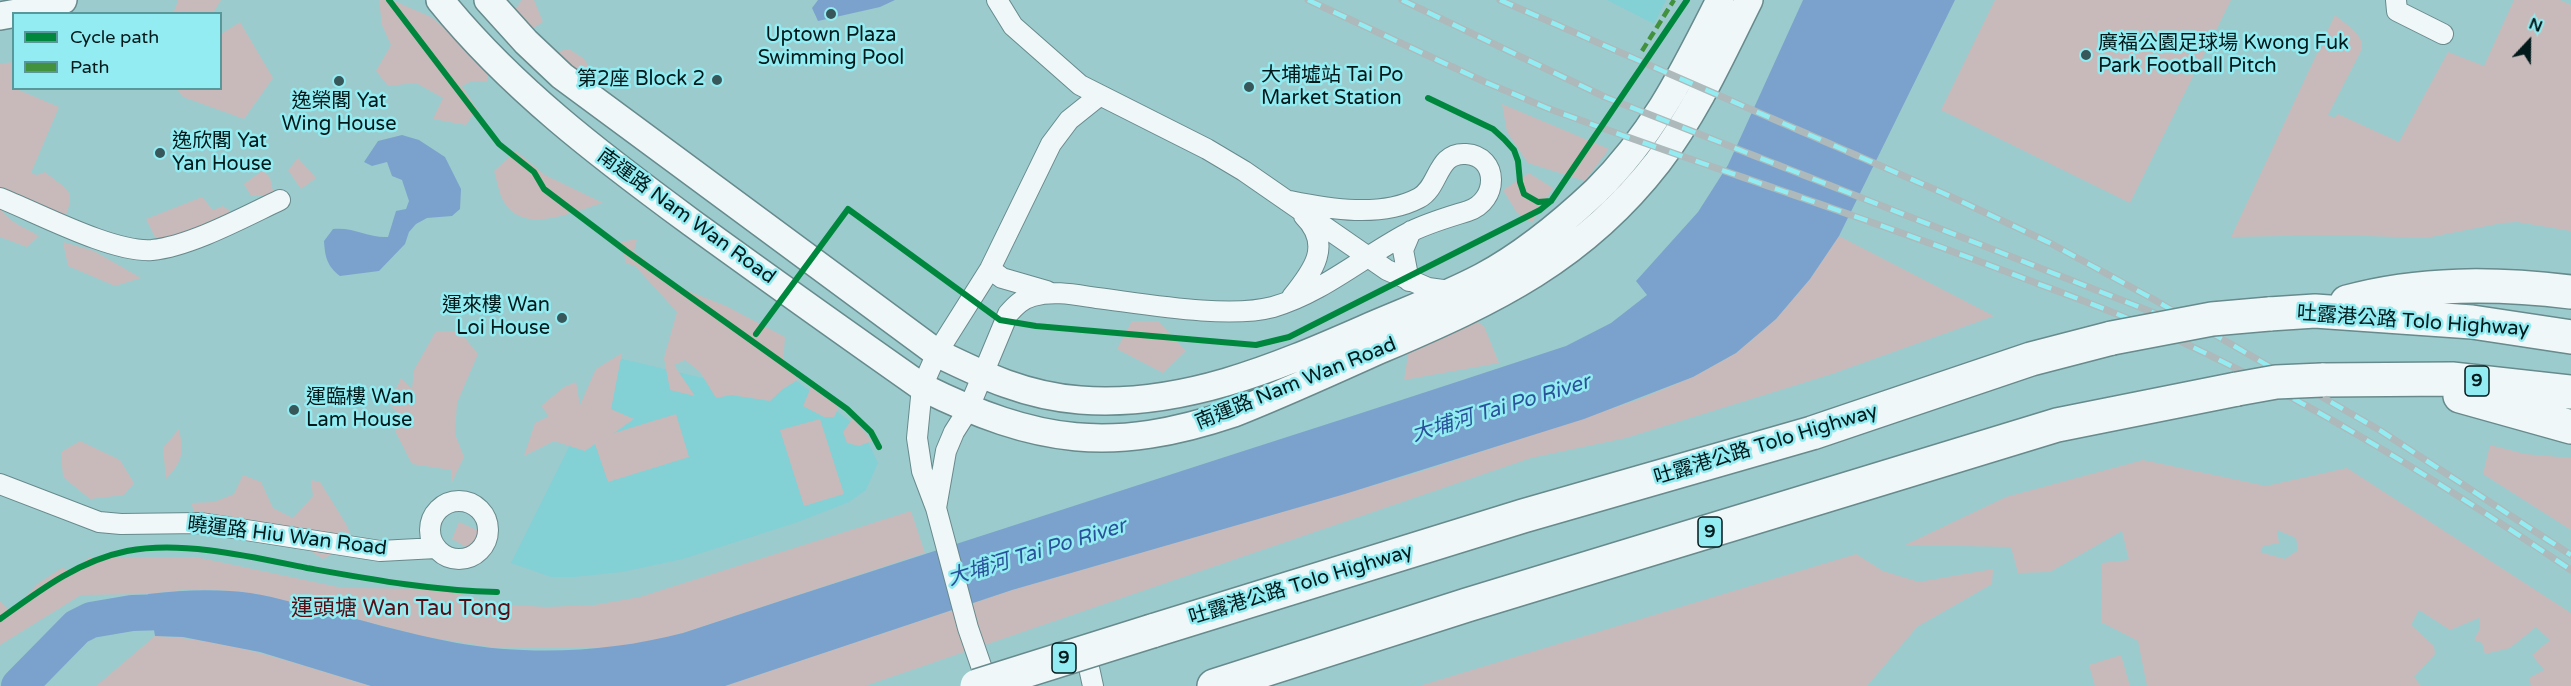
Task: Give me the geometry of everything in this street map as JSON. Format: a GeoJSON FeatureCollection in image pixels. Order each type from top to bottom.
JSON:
{"type":"FeatureCollection","features":[{"type":"Feature","properties":{"kind":"highway"},"geometry":{"type":"LineString","coordinates":[[2315,311],[2362,298],[2445,286],[2493,285],[2571,292]]}},
{"type":"Feature","properties":{"kind":"highway","name":"吐露港公路 Tolo Highway"},"geometry":{"type":"LineString","coordinates":[[983,680],[1152,631],[1523,516],[1812,433],[2031,359],[2112,338],[2212,319],[2315,311],[2480,323],[2571,337]]}},
{"type":"Feature","properties":{"kind":"highway"},"geometry":{"type":"LineString","coordinates":[[2382,378],[2481,400],[2571,427]]}},
{"type":"Feature","properties":{"kind":"highway","name":"9"},"geometry":{"type":"LineString","coordinates":[[1214,686],[1467,605],[2047,428],[2276,382],[2382,378],[2462,379],[2571,392]]}},
{"type":"Feature","properties":{"kind":"main road"},"geometry":{"type":"LineString","coordinates":[[22,12],[63,0]]}},
{"type":"Feature","properties":{"kind":"main road","name":"南運路 Nam Wan Road"},"geometry":{"type":"LineString","coordinates":[[440,0],[503,70],[541,106],[608,161],[922,387],[968,410],[1014,425],[1062,436],[1119,438],[1173,431],[1223,417],[1267,400],[1491,300],[1542,271],[1615,211],[1636,188],[1687,121],[1749,0]]}},
{"type":"Feature","properties":{"kind":"main road","name":"南運路 Nam Wan Road"},"geometry":{"type":"LineString","coordinates":[[488,0],[526,42],[562,76],[937,353],[1020,390],[1080,400],[1138,399],[1190,392],[1265,371],[1482,276],[1532,245],[1596,190],[1631,153],[1664,108],[1720,0]]}},
{"type":"Feature","properties":{"kind":"street"},"geometry":{"type":"LineString","coordinates":[[997,0],[1013,26],[1080,85],[1207,149],[1290,201],[1367,256],[1409,281],[1428,288],[1450,291]]}},
{"type":"Feature","properties":{"kind":"street"},"geometry":{"type":"LineString","coordinates":[[2396,0],[2397,11],[2443,34]]}},
{"type":"Feature","properties":{"kind":"street"},"geometry":{"type":"LineString","coordinates":[[1093,686],[1088,663],[1056,654],[983,680],[936,508],[922,471],[917,438],[922,387],[937,353],[990,269],[1051,144],[1069,120],[1099,96]]}},
{"type":"Feature","properties":{"kind":"street"},"geometry":{"type":"LineString","coordinates":[[990,269],[1002,278],[1056,293],[1174,308],[1240,311],[1272,307],[1322,285],[1411,231],[1478,208],[1485,202],[1491,186],[1484,163],[1474,156],[1454,156],[1440,167],[1429,190],[1419,198],[1390,207],[1355,211],[1330,209],[1290,201]]}},
{"type":"Feature","properties":{"kind":"street"},"geometry":{"type":"LineString","coordinates":[[0,198],[114,245],[150,250],[176,246],[280,200]]}},
{"type":"Feature","properties":{"kind":"street"},"geometry":{"type":"LineString","coordinates":[[1288,301],[1314,267],[1319,247],[1314,226],[1290,201]]}},
{"type":"Feature","properties":{"kind":"street"},"geometry":{"type":"LineString","coordinates":[[1409,281],[1403,250],[1411,231]]}},
{"type":"Feature","properties":{"kind":"street"},"geometry":{"type":"LineString","coordinates":[[936,508],[946,451],[954,432],[968,410],[1008,314],[1018,302],[1035,295],[1056,293]]}},
{"type":"Feature","properties":{"kind":"street","name":"曉運路 Hiu Wan Road"},"geometry":{"type":"LineString","coordinates":[[0,484],[99,522],[201,523],[380,551],[436,548]]}},
{"type":"Feature","properties":{"kind":"shaded area"},"geometry":{"type":"Polygon","coordinates":[[[178,0],[221,0],[214,12],[169,12],[175,10],[178,0]]]}},
{"type":"Feature","properties":{"kind":"shaded area"},"geometry":{"type":"Polygon","coordinates":[[[379,0],[392,0],[431,17],[464,43],[487,67],[488,81],[472,81],[462,86],[477,109],[466,125],[433,119],[443,98],[416,83],[388,86],[376,71],[391,45],[382,25],[379,0]]]}},
{"type":"Feature","properties":{"kind":"shaded area"},"geometry":{"type":"Polygon","coordinates":[[[522,0],[534,0],[543,22],[525,33],[512,13],[522,0]]]}},
{"type":"Feature","properties":{"kind":"shaded area"},"geometry":{"type":"Polygon","coordinates":[[[1607,0],[1666,0],[1654,24],[1607,0]]]}},
{"type":"Feature","properties":{"kind":"shaded area","name":"廣福公園足球場 Kwong Fuk Park Football Pitch"},"geometry":{"type":"Polygon","coordinates":[[[1995,0],[2231,0],[2130,203],[1941,110],[1995,0]]]}},
{"type":"Feature","properties":{"kind":"shaded area"},"geometry":{"type":"Polygon","coordinates":[[[2514,0],[2560,0],[2571,5],[2571,231],[2517,222],[2426,238],[2336,235],[2231,237],[2335,15],[2357,34],[2362,49],[2328,115],[2335,118],[2338,114],[2399,142],[2448,52],[2484,66],[2514,0]]]}},
{"type":"Feature","properties":{"kind":"shaded area"},"geometry":{"type":"Polygon","coordinates":[[[240,22],[273,78],[244,119],[183,97],[178,90],[222,90],[222,33],[240,22]]]}},
{"type":"Feature","properties":{"kind":"shaded area"},"geometry":{"type":"Polygon","coordinates":[[[569,49],[583,58],[595,74],[589,81],[551,53],[569,49]]]}},
{"type":"Feature","properties":{"kind":"shaded area"},"geometry":{"type":"Polygon","coordinates":[[[12,62],[12,90],[19,90],[59,107],[31,173],[37,175],[45,172],[68,192],[70,202],[64,220],[0,189],[0,64],[12,62]]]}},
{"type":"Feature","properties":{"kind":"shaded area"},"geometry":{"type":"Polygon","coordinates":[[[1502,104],[1609,149],[1585,181],[1528,163],[1507,132],[1502,104]]]}},
{"type":"Feature","properties":{"kind":"shaded area"},"geometry":{"type":"Polygon","coordinates":[[[516,151],[545,175],[603,203],[550,218],[524,218],[513,212],[502,199],[494,171],[516,151]]]}},
{"type":"Feature","properties":{"kind":"shaded area"},"geometry":{"type":"Polygon","coordinates":[[[298,158],[316,178],[301,189],[288,170],[298,158]]]}},
{"type":"Feature","properties":{"kind":"shaded area"},"geometry":{"type":"Polygon","coordinates":[[[263,170],[270,178],[274,195],[251,196],[244,184],[263,170]]]}},
{"type":"Feature","properties":{"kind":"shaded area"},"geometry":{"type":"Polygon","coordinates":[[[1529,173],[1553,188],[1532,223],[1517,213],[1503,190],[1529,173]]]}},
{"type":"Feature","properties":{"kind":"shaded area"},"geometry":{"type":"Polygon","coordinates":[[[202,197],[213,210],[223,206],[237,216],[198,243],[155,237],[146,219],[202,197]]]}},
{"type":"Feature","properties":{"kind":"shaded area"},"geometry":{"type":"Polygon","coordinates":[[[0,208],[13,221],[39,236],[27,247],[0,237],[0,208]]]}},
{"type":"Feature","properties":{"kind":"shaded area"},"geometry":{"type":"Polygon","coordinates":[[[1839,236],[1994,316],[1832,374],[1626,438],[1531,458],[865,686],[725,686],[1012,590],[1419,472],[1637,400],[1693,377],[1736,353],[1776,319],[1810,279],[1839,236]]]}},
{"type":"Feature","properties":{"kind":"shaded area"},"geometry":{"type":"Polygon","coordinates":[[[637,239],[634,251],[673,285],[726,306],[785,337],[783,365],[799,379],[770,401],[731,395],[716,398],[700,372],[685,360],[674,365],[695,396],[670,390],[664,358],[677,312],[635,266],[626,263],[621,242],[637,239]]]}},
{"type":"Feature","properties":{"kind":"shaded area"},"geometry":{"type":"Polygon","coordinates":[[[63,242],[94,251],[141,278],[115,286],[68,266],[63,242]]]}},
{"type":"Feature","properties":{"kind":"shaded area"},"geometry":{"type":"Polygon","coordinates":[[[1469,317],[1484,326],[1499,363],[1404,380],[1412,330],[1469,317]]]}},
{"type":"Feature","properties":{"kind":"shaded area"},"geometry":{"type":"Polygon","coordinates":[[[1132,321],[1158,321],[1186,351],[1163,373],[1117,349],[1132,321]]]}},
{"type":"Feature","properties":{"kind":"shaded area"},"geometry":{"type":"Polygon","coordinates":[[[436,331],[459,331],[478,354],[457,403],[455,434],[464,457],[451,484],[451,470],[412,464],[395,431],[399,415],[389,404],[401,378],[412,389],[414,370],[436,331]]]}},
{"type":"Feature","properties":{"kind":"shaded area"},"geometry":{"type":"Polygon","coordinates":[[[622,353],[611,409],[634,419],[614,433],[676,414],[689,457],[608,482],[595,444],[585,451],[554,441],[524,456],[535,423],[549,416],[541,406],[564,387],[576,382],[580,405],[596,369],[622,353]]]}},
{"type":"Feature","properties":{"kind":"shaded area"},"geometry":{"type":"Polygon","coordinates":[[[614,357],[745,388],[770,361],[863,431],[878,463],[866,490],[849,502],[798,522],[683,559],[622,572],[551,577],[511,563],[614,357]]]}},
{"type":"Feature","properties":{"kind":"shaded area"},"geometry":{"type":"Polygon","coordinates":[[[811,387],[839,407],[834,417],[824,417],[803,406],[811,387]]]}},
{"type":"Feature","properties":{"kind":"shaded area"},"geometry":{"type":"Polygon","coordinates":[[[853,418],[872,441],[859,446],[847,443],[843,432],[853,418]]]}},
{"type":"Feature","properties":{"kind":"shaded area"},"geometry":{"type":"Polygon","coordinates":[[[820,419],[844,494],[804,506],[780,430],[820,419]]]}},
{"type":"Feature","properties":{"kind":"shaded area"},"geometry":{"type":"Polygon","coordinates":[[[179,429],[181,456],[176,467],[166,479],[163,448],[179,429]]]}},
{"type":"Feature","properties":{"kind":"shaded area"},"geometry":{"type":"Polygon","coordinates":[[[80,441],[120,460],[134,483],[124,495],[90,499],[63,477],[61,452],[80,441]]]}},
{"type":"Feature","properties":{"kind":"shaded area"},"geometry":{"type":"Polygon","coordinates":[[[2490,445],[2525,454],[2571,458],[2571,530],[2483,474],[2490,445]]]}},
{"type":"Feature","properties":{"kind":"shaded area"},"geometry":{"type":"Polygon","coordinates":[[[2143,460],[2266,486],[2347,468],[2571,613],[2571,686],[2531,686],[2529,678],[2544,670],[2532,655],[2550,640],[2536,627],[2510,648],[2485,654],[2482,643],[2474,640],[2480,628],[2479,618],[2450,630],[2419,610],[2411,625],[2434,646],[2435,654],[2414,677],[2421,686],[2147,686],[2138,641],[2101,622],[2102,563],[2129,560],[2122,531],[2050,572],[2018,573],[2011,547],[1905,545],[2006,497],[2143,460]],[[2277,530],[2279,543],[2263,546],[2260,552],[2285,559],[2298,550],[2296,538],[2277,530]]]}},
{"type":"Feature","properties":{"kind":"shaded area"},"geometry":{"type":"Polygon","coordinates":[[[243,475],[261,482],[273,508],[293,518],[313,496],[311,480],[320,482],[346,524],[354,542],[323,559],[290,538],[199,524],[191,503],[214,502],[234,494],[243,475]]]}},
{"type":"Feature","properties":{"kind":"shaded area"},"geometry":{"type":"Polygon","coordinates":[[[911,511],[925,553],[683,633],[646,643],[610,648],[497,648],[426,637],[267,596],[191,589],[148,594],[81,595],[0,645],[0,601],[11,613],[37,584],[62,568],[74,571],[89,557],[196,557],[343,588],[443,589],[495,604],[546,607],[595,605],[640,597],[911,511]]]}},
{"type":"Feature","properties":{"kind":"shaded area"},"geometry":{"type":"Polygon","coordinates":[[[459,522],[477,530],[490,548],[483,557],[452,539],[459,522]]]}},
{"type":"Feature","properties":{"kind":"shaded area"},"geometry":{"type":"Polygon","coordinates":[[[1856,554],[1883,571],[1919,582],[1993,569],[1992,584],[1917,627],[1867,686],[1419,686],[1856,554]]]}},
{"type":"Feature","properties":{"kind":"shaded area"},"geometry":{"type":"Polygon","coordinates":[[[155,636],[183,638],[237,648],[371,686],[96,686],[155,636]]]}},
{"type":"Feature","properties":{"kind":"shaded area"},"geometry":{"type":"Polygon","coordinates":[[[2121,655],[2130,686],[2095,686],[2089,665],[2121,655]]]}},
{"type":"Feature","properties":{"kind":"water","name":"Uptown Plaza Swimming Pool"},"geometry":{"type":"Polygon","coordinates":[[[818,0],[895,0],[880,7],[818,21],[812,8],[818,0]]]}},
{"type":"Feature","properties":{"kind":"water"},"geometry":{"type":"Polygon","coordinates":[[[1803,0],[1955,0],[1839,236],[1810,279],[1776,319],[1736,353],[1693,377],[1584,419],[1345,494],[1012,590],[725,686],[371,686],[260,652],[183,637],[155,636],[148,594],[209,590],[240,592],[280,599],[420,635],[485,647],[513,650],[570,650],[655,639],[683,633],[1566,346],[1611,323],[1647,295],[1636,281],[1698,212],[1728,165],[1803,0]]]}},
{"type":"Feature","properties":{"kind":"water"},"geometry":{"type":"Polygon","coordinates":[[[402,135],[419,140],[445,157],[461,189],[460,209],[452,216],[427,218],[416,224],[409,232],[405,244],[379,271],[340,276],[329,265],[325,252],[324,241],[333,229],[388,237],[396,211],[406,209],[409,201],[402,180],[392,176],[387,162],[372,166],[364,162],[378,141],[402,135]]]}},
{"type":"Feature","properties":{"kind":"waterway","name":"大埔河 Tai Po River"},"geometry":{"type":"LineString","coordinates":[[19,686],[77,627],[91,620],[132,613],[198,611]]}},
{"type":"Feature","properties":{"kind":"railway"},"geometry":{"type":"LineString","coordinates":[[1308,0],[1485,82],[1547,108],[1908,235],[2086,302],[2161,333],[2282,392],[2380,448],[2571,570]]}},
{"type":"Feature","properties":{"kind":"railway"},"geometry":{"type":"LineString","coordinates":[[1402,0],[1605,97],[2180,323]]}},
{"type":"Feature","properties":{"kind":"railway"},"geometry":{"type":"LineString","coordinates":[[1500,0],[1943,193],[2050,243],[2153,299],[2381,431],[2571,555]]}},
{"type":"Feature","properties":{"kind":"marked path"},"geometry":{"type":"LineString","coordinates":[[1642,51],[1674,0]]}},
{"type":"Feature","properties":{"kind":"cycle path"},"geometry":{"type":"LineString","coordinates":[[389,0],[499,144],[534,172],[544,189],[626,251],[847,409],[871,432],[879,447]]}},
{"type":"Feature","properties":{"kind":"cycle path"},"geometry":{"type":"LineString","coordinates":[[756,334],[848,209],[1000,320],[1036,326],[1256,345],[1289,337],[1540,210],[1551,201],[1687,0]]}},
{"type":"Feature","properties":{"kind":"cycle path"},"geometry":{"type":"LineString","coordinates":[[1428,98],[1493,129],[1514,150],[1524,194],[1538,202],[1551,201]]}},
{"type":"Feature","properties":{"kind":"cycle path"},"geometry":{"type":"LineString","coordinates":[[0,619],[45,587],[76,569],[109,556],[148,548],[171,547],[217,551],[402,584],[497,592]]}},
{"type":"Feature","properties":{"kind":"place","name":"Uptown Plaza Swimming Pool"},"geometry":{"type":"Point","coordinates":[831,14]}},
{"type":"Feature","properties":{"kind":"place","name":"廣福公園足球場 Kwong Fuk Park Football Pitch"},"geometry":{"type":"Point","coordinates":[2086,55]}},
{"type":"Feature","properties":{"kind":"place","name":"第2座 Block 2"},"geometry":{"type":"Point","coordinates":[717,80]}},
{"type":"Feature","properties":{"kind":"place","name":"逸榮閣 Yat Wing House"},"geometry":{"type":"Point","coordinates":[339,81]}},
{"type":"Feature","properties":{"kind":"place","name":"大埔墟站 Tai Po Market Station"},"geometry":{"type":"Point","coordinates":[1249,87]}},
{"type":"Feature","properties":{"kind":"place","name":"逸欣閣 Yat Yan House"},"geometry":{"type":"Point","coordinates":[160,153]}},
{"type":"Feature","properties":{"kind":"place","name":"運來樓 Wan Loi House"},"geometry":{"type":"Point","coordinates":[562,318]}},
{"type":"Feature","properties":{"kind":"place","name":"運臨樓 Wan Lam House"},"geometry":{"type":"Point","coordinates":[294,410]}},
{"type":"Feature","properties":{"kind":"district","name":"運頭塘 Wan Tau Tong"},"geometry":{"type":"Point","coordinates":[401,609]}}]}
